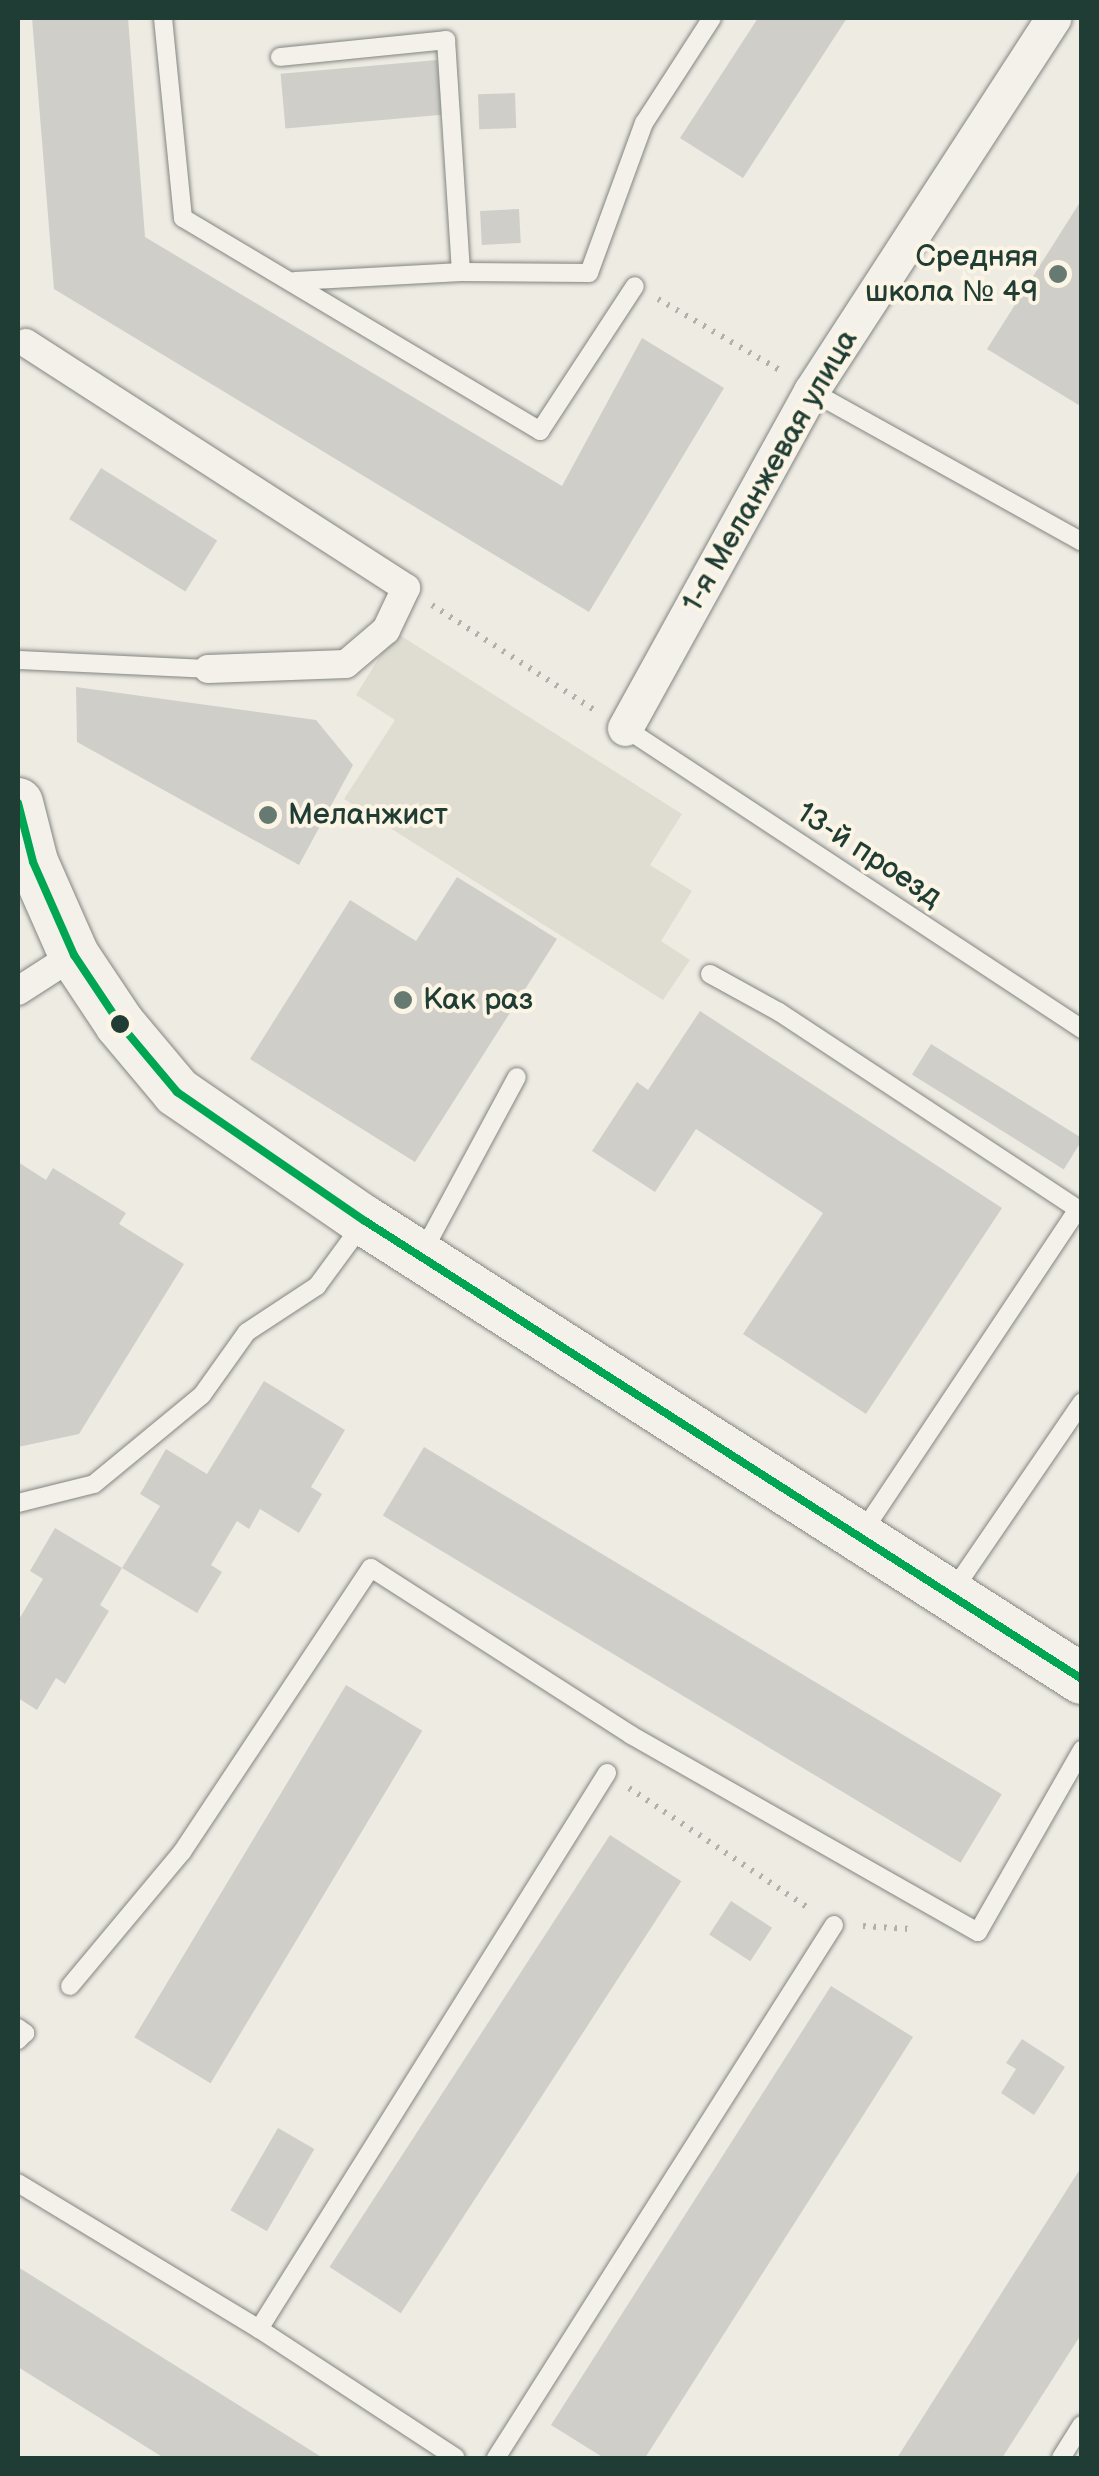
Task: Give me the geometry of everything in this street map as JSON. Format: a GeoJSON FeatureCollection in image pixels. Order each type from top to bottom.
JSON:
{"type":"FeatureCollection","features":[{"type":"Feature","properties":{"kind":"main road"},"geometry":{"type":"LineString","coordinates":[[18,803],[29,883],[120,1024],[177,1092],[365,1221],[1082,1679]]}},
{"type":"Feature","properties":{"kind":"street","name":"1-я Меланжевая улица"},"geometry":{"type":"LineString","coordinates":[[625,728],[811,392],[1053,18]]}},
{"type":"Feature","properties":{"kind":"street"},"geometry":{"type":"LineString","coordinates":[[26,343],[406,588],[386,630],[346,664],[208,669]]}},
{"type":"Feature","properties":{"kind":"street"},"geometry":{"type":"LineString","coordinates":[[18,991],[74,955]]}},
{"type":"Feature","properties":{"kind":"lane"},"geometry":{"type":"LineString","coordinates":[[164,18],[183,218],[540,432],[635,286]]}},
{"type":"Feature","properties":{"kind":"lane"},"geometry":{"type":"LineString","coordinates":[[295,282],[460,272],[589,273],[644,123],[712,18]]}},
{"type":"Feature","properties":{"kind":"lane"},"geometry":{"type":"LineString","coordinates":[[280,56],[446,40],[460,272]]}},
{"type":"Feature","properties":{"kind":"lane"},"geometry":{"type":"LineString","coordinates":[[811,392],[1082,542]]}},
{"type":"Feature","properties":{"kind":"lane"},"geometry":{"type":"LineString","coordinates":[[18,660],[208,669]]}},
{"type":"Feature","properties":{"kind":"lane","name":"13-й проезд"},"geometry":{"type":"LineString","coordinates":[[625,728],[1082,1029]]}},
{"type":"Feature","properties":{"kind":"lane"},"geometry":{"type":"LineString","coordinates":[[710,974],[779,1012],[1078,1209],[859,1538]]}},
{"type":"Feature","properties":{"kind":"lane"},"geometry":{"type":"LineString","coordinates":[[420,1256],[517,1077]]}},
{"type":"Feature","properties":{"kind":"lane"},"geometry":{"type":"LineString","coordinates":[[18,1502],[94,1484],[202,1396],[247,1332],[316,1286],[365,1221]]}},
{"type":"Feature","properties":{"kind":"lane"},"geometry":{"type":"LineString","coordinates":[[949,1596],[1082,1402]]}},
{"type":"Feature","properties":{"kind":"lane"},"geometry":{"type":"LineString","coordinates":[[70,1986],[182,1852],[371,1568],[631,1735],[978,1932],[1082,1750]]}},
{"type":"Feature","properties":{"kind":"lane"},"geometry":{"type":"LineString","coordinates":[[259,2330],[607,1773]]}},
{"type":"Feature","properties":{"kind":"lane"},"geometry":{"type":"LineString","coordinates":[[496,2458],[834,1925]]}},
{"type":"Feature","properties":{"kind":"lane"},"geometry":{"type":"LineString","coordinates":[[18,2028],[25,2032],[18,2040]]}},
{"type":"Feature","properties":{"kind":"lane"},"geometry":{"type":"LineString","coordinates":[[18,2183],[259,2330],[456,2458]]}},
{"type":"Feature","properties":{"kind":"lane"},"geometry":{"type":"LineString","coordinates":[[1061,2458],[1082,2425]]}},
{"type":"Feature","properties":{"kind":"path"},"geometry":{"type":"LineString","coordinates":[[635,286],[811,392]]}},
{"type":"Feature","properties":{"kind":"path"},"geometry":{"type":"LineString","coordinates":[[406,588],[625,728]]}},
{"type":"Feature","properties":{"kind":"path"},"geometry":{"type":"LineString","coordinates":[[607,1773],[834,1925]]}},
{"type":"Feature","properties":{"kind":"shaded area"},"geometry":{"type":"Polygon","coordinates":[[[395,632],[682,814],[650,865],[692,891],[661,941],[690,960],[663,1000],[344,799],[395,720],[356,695],[395,632]]]}},
{"type":"Feature","properties":{"kind":"building"},"geometry":{"type":"Polygon","coordinates":[[[32,18],[128,18],[145,237],[562,486],[642,338],[724,388],[589,612],[54,289],[32,18]]]}},
{"type":"Feature","properties":{"kind":"building"},"geometry":{"type":"Polygon","coordinates":[[[758,18],[847,18],[743,178],[680,138],[758,18]]]}},
{"type":"Feature","properties":{"kind":"building"},"geometry":{"type":"Polygon","coordinates":[[[437,60],[442,115],[285,128],[281,74],[437,60]]]}},
{"type":"Feature","properties":{"kind":"building"},"geometry":{"type":"Polygon","coordinates":[[[515,93],[516,128],[479,129],[478,94],[515,93]]]}},
{"type":"Feature","properties":{"kind":"building","name":"Средняя школа № 49"},"geometry":{"type":"Polygon","coordinates":[[[1082,199],[1082,407],[987,349],[1082,199]]]}},
{"type":"Feature","properties":{"kind":"building"},"geometry":{"type":"Polygon","coordinates":[[[519,209],[521,243],[482,245],[480,211],[519,209]]]}},
{"type":"Feature","properties":{"kind":"building"},"geometry":{"type":"Polygon","coordinates":[[[101,468],[217,541],[185,591],[69,519],[101,468]]]}},
{"type":"Feature","properties":{"kind":"building","name":"Меланжист"},"geometry":{"type":"Polygon","coordinates":[[[76,687],[316,720],[353,765],[299,865],[77,742],[76,687]]]}},
{"type":"Feature","properties":{"kind":"building","name":"Как раз"},"geometry":{"type":"Polygon","coordinates":[[[457,877],[557,939],[415,1162],[250,1059],[350,900],[416,941],[457,877]]]}},
{"type":"Feature","properties":{"kind":"building"},"geometry":{"type":"Polygon","coordinates":[[[700,1011],[1002,1208],[866,1414],[743,1334],[823,1213],[696,1129],[655,1192],[592,1151],[637,1082],[648,1090],[700,1011]]]}},
{"type":"Feature","properties":{"kind":"building"},"geometry":{"type":"Polygon","coordinates":[[[931,1044],[1082,1138],[1064,1169],[912,1075],[931,1044]]]}},
{"type":"Feature","properties":{"kind":"building"},"geometry":{"type":"Polygon","coordinates":[[[18,1162],[46,1180],[53,1168],[126,1213],[119,1224],[184,1264],[79,1434],[18,1447],[18,1162]]]}},
{"type":"Feature","properties":{"kind":"building"},"geometry":{"type":"Polygon","coordinates":[[[264,1381],[345,1430],[311,1487],[322,1494],[299,1533],[260,1509],[249,1529],[237,1521],[211,1565],[222,1572],[197,1613],[122,1568],[160,1506],[140,1494],[166,1449],[207,1474],[264,1381]]]}},
{"type":"Feature","properties":{"kind":"building"},"geometry":{"type":"Polygon","coordinates":[[[424,1447],[1002,1794],[961,1863],[383,1516],[424,1447]]]}},
{"type":"Feature","properties":{"kind":"building"},"geometry":{"type":"Polygon","coordinates":[[[55,1528],[122,1568],[100,1605],[109,1611],[65,1684],[56,1678],[37,1710],[18,1698],[18,1621],[43,1579],[30,1571],[55,1528]]]}},
{"type":"Feature","properties":{"kind":"building"},"geometry":{"type":"Polygon","coordinates":[[[346,1685],[422,1731],[211,2083],[134,2037],[346,1685]]]}},
{"type":"Feature","properties":{"kind":"building"},"geometry":{"type":"Polygon","coordinates":[[[610,1835],[681,1881],[401,2313],[330,2267],[610,1835]]]}},
{"type":"Feature","properties":{"kind":"building"},"geometry":{"type":"Polygon","coordinates":[[[731,1901],[772,1928],[750,1961],[709,1935],[731,1901]]]}},
{"type":"Feature","properties":{"kind":"building"},"geometry":{"type":"Polygon","coordinates":[[[831,1986],[913,2037],[645,2458],[604,2458],[551,2425],[831,1986]]]}},
{"type":"Feature","properties":{"kind":"building"},"geometry":{"type":"Polygon","coordinates":[[[1022,2039],[1065,2067],[1034,2115],[1001,2093],[1016,2069],[1006,2063],[1022,2039]]]}},
{"type":"Feature","properties":{"kind":"building"},"geometry":{"type":"Polygon","coordinates":[[[278,2128],[314,2149],[267,2231],[230,2210],[278,2128]]]}},
{"type":"Feature","properties":{"kind":"building"},"geometry":{"type":"Polygon","coordinates":[[[1082,2166],[1082,2333],[1002,2458],[897,2458],[1082,2166]]]}},
{"type":"Feature","properties":{"kind":"building"},"geometry":{"type":"Polygon","coordinates":[[[18,2267],[323,2458],[164,2458],[18,2367],[18,2267]]]}},
{"type":"Feature","properties":{"kind":"transit line"},"geometry":{"type":"LineString","coordinates":[[18,803],[33,862],[74,955],[120,1024],[177,1092],[365,1221],[1082,1679]]}},
{"type":"Feature","properties":{"kind":"place","name":"Средняя школа № 49"},"geometry":{"type":"Point","coordinates":[1058,274]}},
{"type":"Feature","properties":{"kind":"place","name":"Меланжист"},"geometry":{"type":"Point","coordinates":[268,815]}},
{"type":"Feature","properties":{"kind":"place","name":"Как раз"},"geometry":{"type":"Point","coordinates":[403,1000]}}]}
